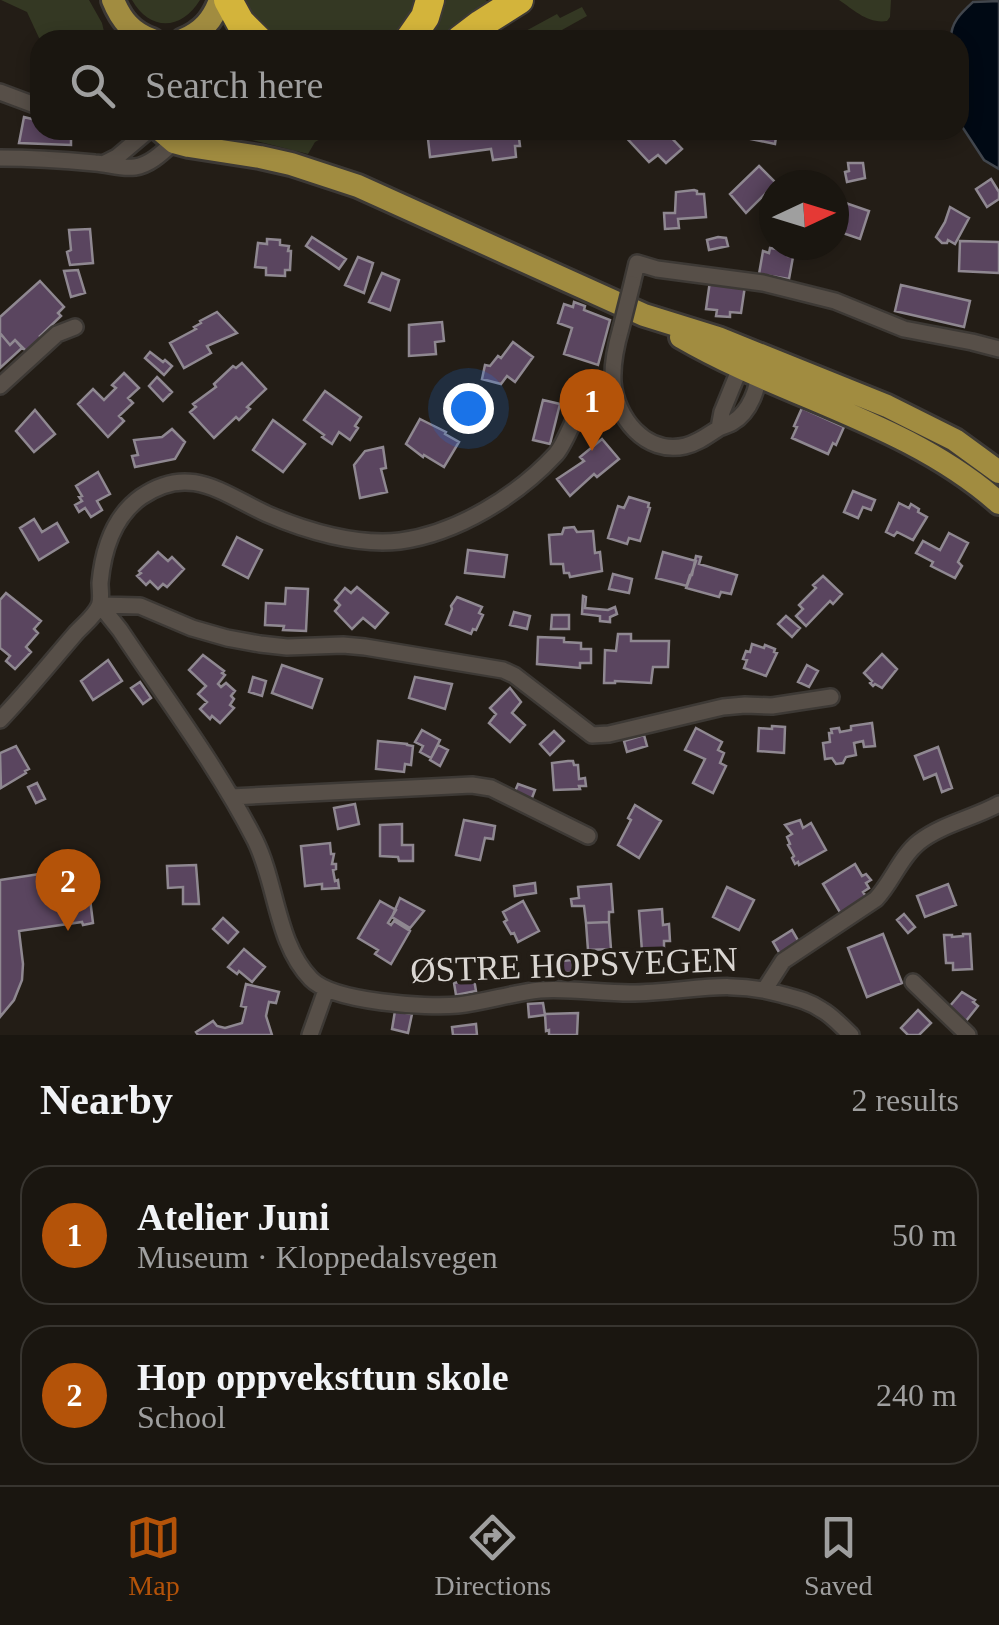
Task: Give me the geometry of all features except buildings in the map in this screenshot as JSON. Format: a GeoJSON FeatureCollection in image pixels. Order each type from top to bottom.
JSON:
{"type":"FeatureCollection","features":[{"type":"Feature","properties":{"kind":"highway"},"geometry":{"type":"LineString","coordinates":[[224,0],[248,30]]}},
{"type":"Feature","properties":{"kind":"highway"},"geometry":{"type":"LineString","coordinates":[[416,30],[430,0]]}},
{"type":"Feature","properties":{"kind":"highway"},"geometry":{"type":"LineString","coordinates":[[473,30],[519,0]]}},
{"type":"Feature","properties":{"kind":"main road"},"geometry":{"type":"LineString","coordinates":[[201,30],[224,0]]}},
{"type":"Feature","properties":{"kind":"main road"},"geometry":{"type":"LineString","coordinates":[[116,8],[133,30]]}},
{"type":"Feature","properties":{"kind":"main road"},"geometry":{"type":"LineString","coordinates":[[176,140],[189,146],[260,156],[337,178],[387,198],[644,315],[710,354],[887,406],[955,440],[999,472]]}},
{"type":"Feature","properties":{"kind":"main road"},"geometry":{"type":"LineString","coordinates":[[753,366],[906,442],[967,478],[999,503]]}},
{"type":"Feature","properties":{"kind":"street"},"geometry":{"type":"LineString","coordinates":[[0,92],[30,102]]}},
{"type":"Feature","properties":{"kind":"street"},"geometry":{"type":"LineString","coordinates":[[103,164],[137,140]]}},
{"type":"Feature","properties":{"kind":"street"},"geometry":{"type":"LineString","coordinates":[[0,158],[136,167],[148,162],[164,140]]}},
{"type":"Feature","properties":{"kind":"street"},"geometry":{"type":"LineString","coordinates":[[753,366],[754,396],[736,421],[685,446],[672,448],[649,442],[632,428],[622,415],[613,382],[614,362],[637,264],[763,283],[834,301],[904,329],[999,350]]}},
{"type":"Feature","properties":{"kind":"street"},"geometry":{"type":"LineString","coordinates":[[0,386],[57,334],[75,327]]}},
{"type":"Feature","properties":{"kind":"street"},"geometry":{"type":"LineString","coordinates":[[720,428],[722,412],[753,366]]}},
{"type":"Feature","properties":{"kind":"street"},"geometry":{"type":"LineString","coordinates":[[0,720],[100,605],[104,557],[111,533],[138,499],[156,488],[188,482],[208,484],[267,514],[320,531],[356,540],[403,540],[479,514],[521,486],[559,450],[586,394],[599,384],[613,382]]}},
{"type":"Feature","properties":{"kind":"street"},"geometry":{"type":"LineString","coordinates":[[100,605],[140,606],[192,628],[260,644],[288,648],[365,646],[503,670],[592,735],[723,708],[772,706],[831,696]]}},
{"type":"Feature","properties":{"kind":"street"},"geometry":{"type":"LineString","coordinates":[[100,605],[231,797],[257,844],[294,954],[311,980],[326,990],[310,1035]]}},
{"type":"Feature","properties":{"kind":"street"},"geometry":{"type":"LineString","coordinates":[[231,797],[472,785],[491,788],[588,836]]}},
{"type":"Feature","properties":{"kind":"street"},"geometry":{"type":"LineString","coordinates":[[765,990],[783,961],[876,899],[917,844],[999,804]]}},
{"type":"Feature","properties":{"kind":"street"},"geometry":{"type":"LineString","coordinates":[[913,982],[968,1035]]}},
{"type":"Feature","properties":{"kind":"street","name":"ØSTRE HOPSVEGEN"},"geometry":{"type":"LineString","coordinates":[[326,990],[399,1004],[453,1005],[539,990],[628,993],[720,985],[804,1000],[824,1011],[850,1035]]}},
{"type":"Feature","properties":{"kind":"green space"},"geometry":{"type":"Polygon","coordinates":[[[1,0],[89,0],[104,30],[35,30],[27,12],[1,0]]]}},
{"type":"Feature","properties":{"kind":"green space"},"geometry":{"type":"Polygon","coordinates":[[[132,0],[200,0],[184,17],[166,23],[148,18],[132,0]]]}},
{"type":"Feature","properties":{"kind":"green space"},"geometry":{"type":"Polygon","coordinates":[[[243,0],[417,0],[400,30],[263,30],[243,0]]]}},
{"type":"Feature","properties":{"kind":"green space"},"geometry":{"type":"Polygon","coordinates":[[[439,0],[486,0],[490,5],[459,30],[426,30],[439,0]]]}},
{"type":"Feature","properties":{"kind":"green space"},"geometry":{"type":"Polygon","coordinates":[[[839,0],[891,0],[890,17],[887,21],[874,20],[839,0]]]}},
{"type":"Feature","properties":{"kind":"green space"},"geometry":{"type":"Polygon","coordinates":[[[582,7],[587,16],[562,30],[527,30],[557,14],[560,18],[582,7]]]}},
{"type":"Feature","properties":{"kind":"green space"},"geometry":{"type":"Polygon","coordinates":[[[252,140],[319,140],[308,154],[252,140]]]}},
{"type":"Feature","properties":{"kind":"shaded area"},"geometry":{"type":"Polygon","coordinates":[[[999,1],[999,169],[984,160],[969,137],[969,30],[952,30],[973,2],[999,1]]]}},
{"type":"Feature","properties":{"kind":"place","name":"Atelier Juni"},"geometry":{"type":"Point","coordinates":[592,451]}},
{"type":"Feature","properties":{"kind":"place","name":"Hop oppveksttun skole"},"geometry":{"type":"Point","coordinates":[68,931]}}]}
